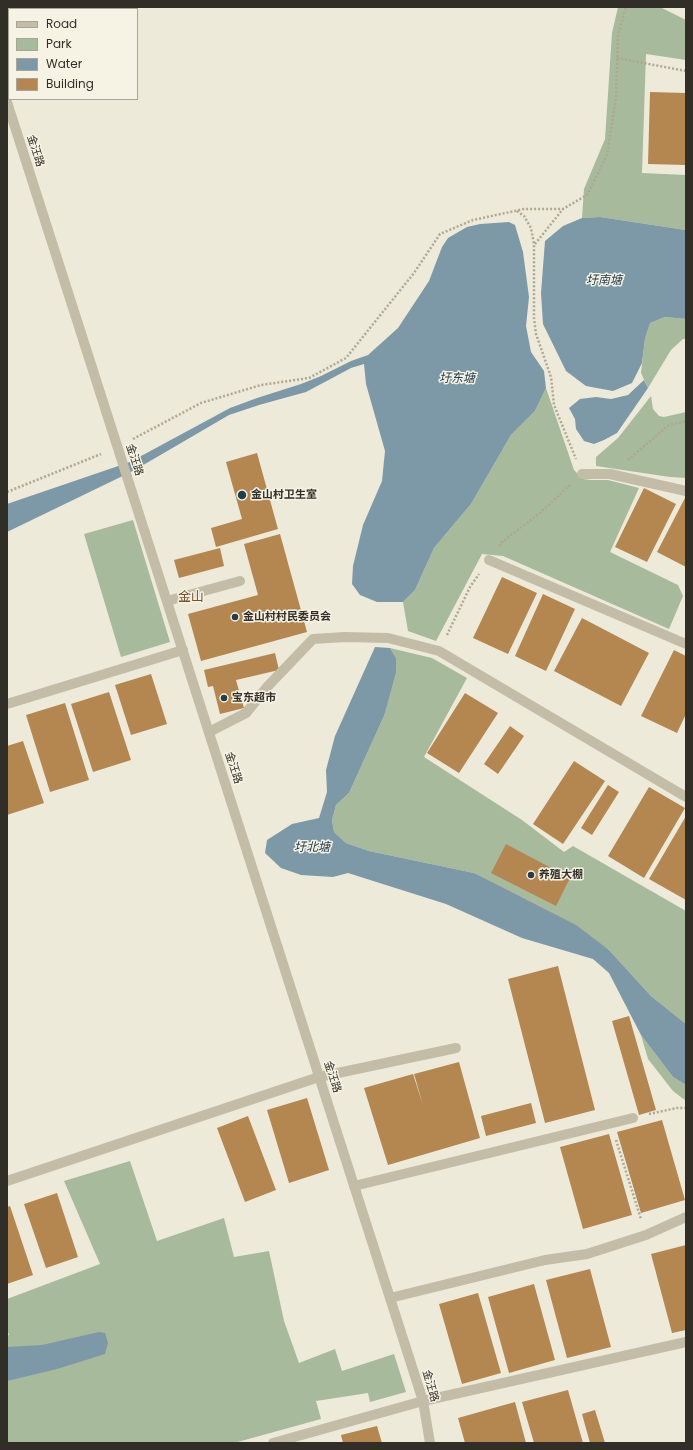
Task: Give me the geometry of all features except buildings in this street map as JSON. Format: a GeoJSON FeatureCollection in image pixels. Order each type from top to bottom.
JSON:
{"type":"FeatureCollection","features":[{"type":"Feature","properties":{"kind":"street","name":"金汪路"},"geometry":{"type":"LineString","coordinates":[[7,102],[423,1401],[430,1443]]}},
{"type":"Feature","properties":{"kind":"street"},"geometry":{"type":"LineString","coordinates":[[582,474],[610,474],[686,491]]}},
{"type":"Feature","properties":{"kind":"street"},"geometry":{"type":"LineString","coordinates":[[489,560],[686,644]]}},
{"type":"Feature","properties":{"kind":"street"},"geometry":{"type":"LineString","coordinates":[[167,601],[240,581]]}},
{"type":"Feature","properties":{"kind":"street"},"geometry":{"type":"LineString","coordinates":[[209,732],[246,713],[268,686],[313,639],[345,637],[388,638],[439,651],[686,797]]}},
{"type":"Feature","properties":{"kind":"street"},"geometry":{"type":"LineString","coordinates":[[7,704],[183,650]]}},
{"type":"Feature","properties":{"kind":"street"},"geometry":{"type":"LineString","coordinates":[[7,1181],[320,1077],[456,1048]]}},
{"type":"Feature","properties":{"kind":"street"},"geometry":{"type":"LineString","coordinates":[[354,1186],[634,1118]]}},
{"type":"Feature","properties":{"kind":"street"},"geometry":{"type":"LineString","coordinates":[[390,1298],[545,1260],[587,1254],[646,1235],[686,1217]]}},
{"type":"Feature","properties":{"kind":"street"},"geometry":{"type":"LineString","coordinates":[[273,1443],[423,1401],[686,1342]]}},
{"type":"Feature","properties":{"kind":"path"},"geometry":{"type":"LineString","coordinates":[[534,244],[563,209],[586,195],[607,155],[616,97],[618,35],[626,7]]}},
{"type":"Feature","properties":{"kind":"path"},"geometry":{"type":"LineString","coordinates":[[617,58],[686,71]]}},
{"type":"Feature","properties":{"kind":"path"},"geometry":{"type":"LineString","coordinates":[[7,492],[118,447],[201,403],[261,386],[309,378],[346,358],[414,273],[440,234],[473,220],[524,209],[563,209]]}},
{"type":"Feature","properties":{"kind":"path"},"geometry":{"type":"LineString","coordinates":[[516,211],[524,216],[531,228],[534,244],[534,311],[536,334],[551,377],[554,405],[582,474]]}},
{"type":"Feature","properties":{"kind":"path"},"geometry":{"type":"LineString","coordinates":[[610,474],[669,425],[686,421]]}},
{"type":"Feature","properties":{"kind":"path"},"geometry":{"type":"LineString","coordinates":[[634,1118],[677,1108],[686,1108]]}},
{"type":"Feature","properties":{"kind":"path"},"geometry":{"type":"LineString","coordinates":[[611,1123],[646,1235]]}},
{"type":"Feature","properties":{"kind":"green space"},"geometry":{"type":"Polygon","coordinates":[[[618,7],[660,7],[686,20],[686,60],[646,54],[642,173],[686,175],[686,230],[600,217],[582,218],[584,189],[605,139],[612,33],[618,7]]]}},
{"type":"Feature","properties":{"kind":"green space"},"geometry":{"type":"Polygon","coordinates":[[[665,317],[686,319],[686,339],[683,339],[671,350],[648,388],[641,373],[645,339],[650,323],[665,317]]]}},
{"type":"Feature","properties":{"kind":"green space"},"geometry":{"type":"Polygon","coordinates":[[[546,388],[574,470],[583,479],[608,480],[639,488],[610,552],[678,585],[683,596],[669,629],[503,556],[482,554],[436,641],[408,631],[403,602],[415,590],[434,548],[471,504],[511,435],[535,411],[546,388]]]}},
{"type":"Feature","properties":{"kind":"green space"},"geometry":{"type":"Polygon","coordinates":[[[651,396],[653,409],[659,416],[664,417],[686,412],[686,478],[596,466],[596,457],[618,438],[651,396]]]}},
{"type":"Feature","properties":{"kind":"green space"},"geometry":{"type":"Polygon","coordinates":[[[133,520],[170,642],[121,657],[84,534],[133,520]]]}},
{"type":"Feature","properties":{"kind":"green space"},"geometry":{"type":"Polygon","coordinates":[[[390,648],[432,658],[467,678],[424,757],[522,820],[564,852],[573,846],[686,911],[686,1024],[651,996],[609,950],[474,873],[369,851],[346,843],[334,832],[332,820],[336,805],[349,793],[384,716],[396,658],[390,648]]]}},
{"type":"Feature","properties":{"kind":"green space"},"geometry":{"type":"Polygon","coordinates":[[[641,1035],[673,1077],[686,1085],[686,1101],[673,1091],[648,1059],[641,1035]]]}},
{"type":"Feature","properties":{"kind":"green space"},"geometry":{"type":"Polygon","coordinates":[[[130,1161],[157,1241],[224,1218],[234,1257],[269,1251],[284,1321],[299,1363],[335,1349],[342,1371],[394,1354],[406,1392],[370,1402],[368,1393],[316,1401],[321,1419],[234,1443],[7,1443],[7,1336],[9,1335],[7,1329],[7,1299],[100,1264],[64,1181],[130,1161]]]}},
{"type":"Feature","properties":{"kind":"water","name":"圩南塘"},"geometry":{"type":"Polygon","coordinates":[[[600,217],[686,230],[686,319],[665,317],[650,323],[645,339],[642,363],[632,383],[613,391],[586,386],[566,371],[543,324],[541,293],[545,241],[563,226],[582,218],[600,217]]]}},
{"type":"Feature","properties":{"kind":"water","name":"圩东塘"},"geometry":{"type":"Polygon","coordinates":[[[509,222],[515,225],[523,252],[529,297],[526,326],[531,352],[544,371],[546,388],[535,411],[511,435],[471,504],[434,548],[415,590],[403,602],[377,602],[360,595],[352,584],[353,566],[363,525],[382,481],[385,451],[366,384],[364,364],[351,368],[306,392],[229,415],[133,471],[7,532],[7,504],[130,462],[230,408],[301,384],[351,361],[368,355],[398,328],[429,281],[442,247],[448,238],[467,227],[480,224],[509,222]]]}},
{"type":"Feature","properties":{"kind":"water"},"geometry":{"type":"Polygon","coordinates":[[[644,380],[648,388],[617,433],[594,444],[584,441],[576,429],[575,419],[569,408],[580,399],[596,397],[611,399],[628,395],[644,380]]]}},
{"type":"Feature","properties":{"kind":"water","name":"圩北塘"},"geometry":{"type":"Polygon","coordinates":[[[375,647],[390,648],[396,658],[396,672],[384,716],[349,793],[336,805],[332,820],[334,832],[346,843],[369,851],[474,873],[576,925],[609,950],[651,996],[686,1024],[686,1085],[673,1077],[641,1035],[609,973],[593,959],[522,938],[446,904],[348,873],[333,877],[301,875],[281,868],[265,853],[267,840],[292,824],[319,818],[327,792],[326,770],[335,736],[375,647]]]}},
{"type":"Feature","properties":{"kind":"water"},"geometry":{"type":"Polygon","coordinates":[[[99,1332],[105,1333],[108,1343],[105,1354],[57,1369],[7,1381],[7,1347],[42,1345],[99,1332]]]}},
{"type":"Feature","properties":{"kind":"place","name":"金山村卫生室"},"geometry":{"type":"Point","coordinates":[242,495]}},
{"type":"Feature","properties":{"kind":"place","name":"金山村村民委员会"},"geometry":{"type":"Point","coordinates":[235,617]}},
{"type":"Feature","properties":{"kind":"place","name":"宝东超市"},"geometry":{"type":"Point","coordinates":[224,698]}},
{"type":"Feature","properties":{"kind":"place","name":"养殖大棚"},"geometry":{"type":"Point","coordinates":[531,875]}},
{"type":"Feature","properties":{"kind":"district","name":"金山"},"geometry":{"type":"Point","coordinates":[191,598]}}]}
